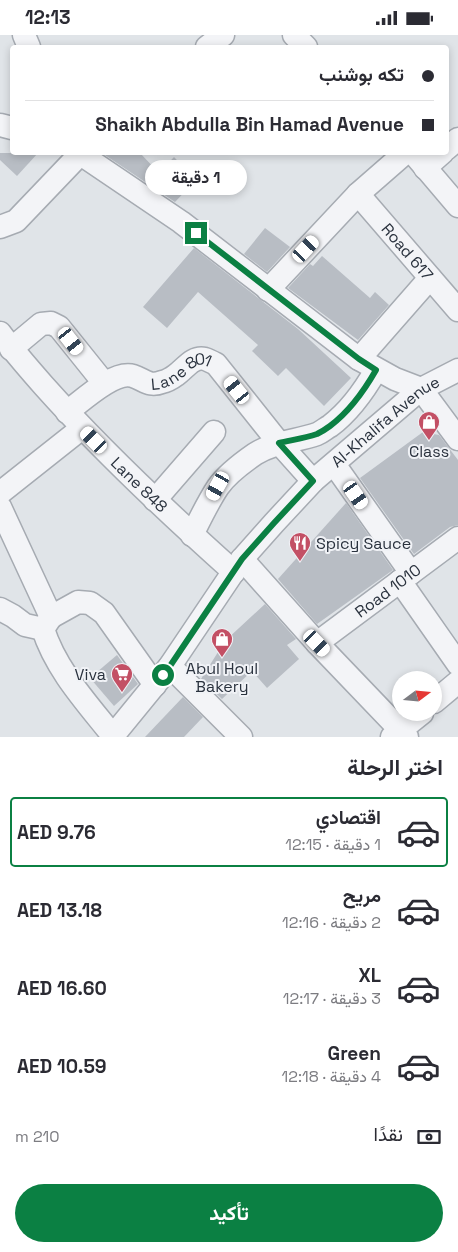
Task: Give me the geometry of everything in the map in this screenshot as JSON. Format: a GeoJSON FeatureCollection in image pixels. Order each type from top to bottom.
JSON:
{"type":"FeatureCollection","features":[{"type":"Feature","properties":{"kind":"street"},"geometry":{"type":"LineString","coordinates":[[294,35],[304,45]]}},
{"type":"Feature","properties":{"kind":"street"},"geometry":{"type":"LineString","coordinates":[[0,227],[16,221],[85,155]]}},
{"type":"Feature","properties":{"kind":"street"},"geometry":{"type":"LineString","coordinates":[[87,155],[181,222],[367,365],[421,389],[458,439]]}},
{"type":"Feature","properties":{"kind":"street"},"geometry":{"type":"LineString","coordinates":[[268,290],[358,194],[403,155]]}},
{"type":"Feature","properties":{"kind":"street"},"geometry":{"type":"LineString","coordinates":[[435,155],[419,160],[458,206]]}},
{"type":"Feature","properties":{"kind":"street","name":"Road 617"},"geometry":{"type":"LineString","coordinates":[[358,194],[458,310]]}},
{"type":"Feature","properties":{"kind":"street"},"geometry":{"type":"LineString","coordinates":[[192,535],[218,486],[235,469],[257,453],[279,443],[319,433],[344,414],[367,387],[367,365],[430,278]]}},
{"type":"Feature","properties":{"kind":"street","name":"Lane 848"},"geometry":{"type":"LineString","coordinates":[[104,383],[59,327],[51,323],[41,324],[6,341],[75,420],[192,535],[238,565],[317,643],[400,735]]}},
{"type":"Feature","properties":{"kind":"street","name":"Lane 801"},"geometry":{"type":"LineString","coordinates":[[0,493],[75,420],[104,383],[120,376],[132,375],[153,385],[164,382],[176,375],[192,361],[204,358],[216,364],[279,443],[313,481]]}},
{"type":"Feature","properties":{"kind":"street","name":"Al-Khalifa Avenue"},"geometry":{"type":"LineString","coordinates":[[113,737],[170,666],[238,565],[313,481],[421,389],[458,370]]}},
{"type":"Feature","properties":{"kind":"street"},"geometry":{"type":"LineString","coordinates":[[155,500],[214,432]]}},
{"type":"Feature","properties":{"kind":"street"},"geometry":{"type":"LineString","coordinates":[[334,464],[406,577],[458,664]]}},
{"type":"Feature","properties":{"kind":"street"},"geometry":{"type":"LineString","coordinates":[[0,507],[47,623],[47,643],[62,669],[113,737]]}},
{"type":"Feature","properties":{"kind":"street","name":"Road 1010"},"geometry":{"type":"LineString","coordinates":[[317,643],[458,538]]}},
{"type":"Feature","properties":{"kind":"street"},"geometry":{"type":"LineString","coordinates":[[0,609],[25,625],[47,623],[78,602],[90,603],[104,613],[155,685]]}},
{"type":"Feature","properties":{"kind":"street"},"geometry":{"type":"LineString","coordinates":[[170,666],[241,737]]}},
{"type":"Feature","properties":{"kind":"street"},"geometry":{"type":"LineString","coordinates":[[442,695],[458,682]]}},
{"type":"Feature","properties":{"kind":"street"},"geometry":{"type":"LineString","coordinates":[[400,735],[414,721]]}},
{"type":"Feature","properties":{"kind":"building"},"geometry":{"type":"Polygon","coordinates":[[[0,153],[36,155],[17,176],[0,160],[0,153]]]}},
{"type":"Feature","properties":{"kind":"building"},"geometry":{"type":"Polygon","coordinates":[[[105,155],[142,155],[159,173],[174,157],[196,180],[175,202],[105,155]]]}},
{"type":"Feature","properties":{"kind":"building"},"geometry":{"type":"Polygon","coordinates":[[[265,228],[290,247],[267,272],[244,254],[265,228]]]}},
{"type":"Feature","properties":{"kind":"building"},"geometry":{"type":"Polygon","coordinates":[[[194,248],[298,329],[351,378],[324,406],[286,368],[278,376],[252,351],[258,345],[198,292],[167,328],[143,307],[194,248]]]}},
{"type":"Feature","properties":{"kind":"building"},"geometry":{"type":"Polygon","coordinates":[[[322,256],[370,298],[375,292],[389,305],[358,340],[288,288],[310,264],[313,266],[322,256]]]}},
{"type":"Feature","properties":{"kind":"building"},"geometry":{"type":"Polygon","coordinates":[[[423,432],[439,435],[458,460],[458,525],[450,527],[414,554],[360,478],[423,432]]]}},
{"type":"Feature","properties":{"kind":"building"},"geometry":{"type":"Polygon","coordinates":[[[346,503],[393,570],[317,624],[278,579],[346,503]]]}},
{"type":"Feature","properties":{"kind":"building"},"geometry":{"type":"Polygon","coordinates":[[[265,604],[296,639],[287,645],[299,659],[267,688],[252,671],[222,699],[201,679],[225,641],[265,604]]]}},
{"type":"Feature","properties":{"kind":"building"},"geometry":{"type":"Polygon","coordinates":[[[117,655],[138,684],[114,706],[90,678],[117,655]]]}},
{"type":"Feature","properties":{"kind":"building"},"geometry":{"type":"Polygon","coordinates":[[[183,697],[203,717],[184,737],[145,737],[183,697]]]}},
{"type":"Feature","properties":{"kind":"place","name":"Class"},"geometry":{"type":"Point","coordinates":[429,441]}},
{"type":"Feature","properties":{"kind":"place","name":"Spicy Sauce"},"geometry":{"type":"Point","coordinates":[300,562]}},
{"type":"Feature","properties":{"kind":"place","name":"Abul Houl Bakery"},"geometry":{"type":"Point","coordinates":[222,658]}},
{"type":"Feature","properties":{"kind":"place","name":"Viva"},"geometry":{"type":"Point","coordinates":[122,693]}},
{"type":"Feature","properties":{"kind":"route"},"geometry":{"type":"LineString","coordinates":[[163,675],[242,559],[313,481],[279,443],[319,433],[332,424],[355,402],[367,387],[376,370],[268,290],[196,233]]}}]}
